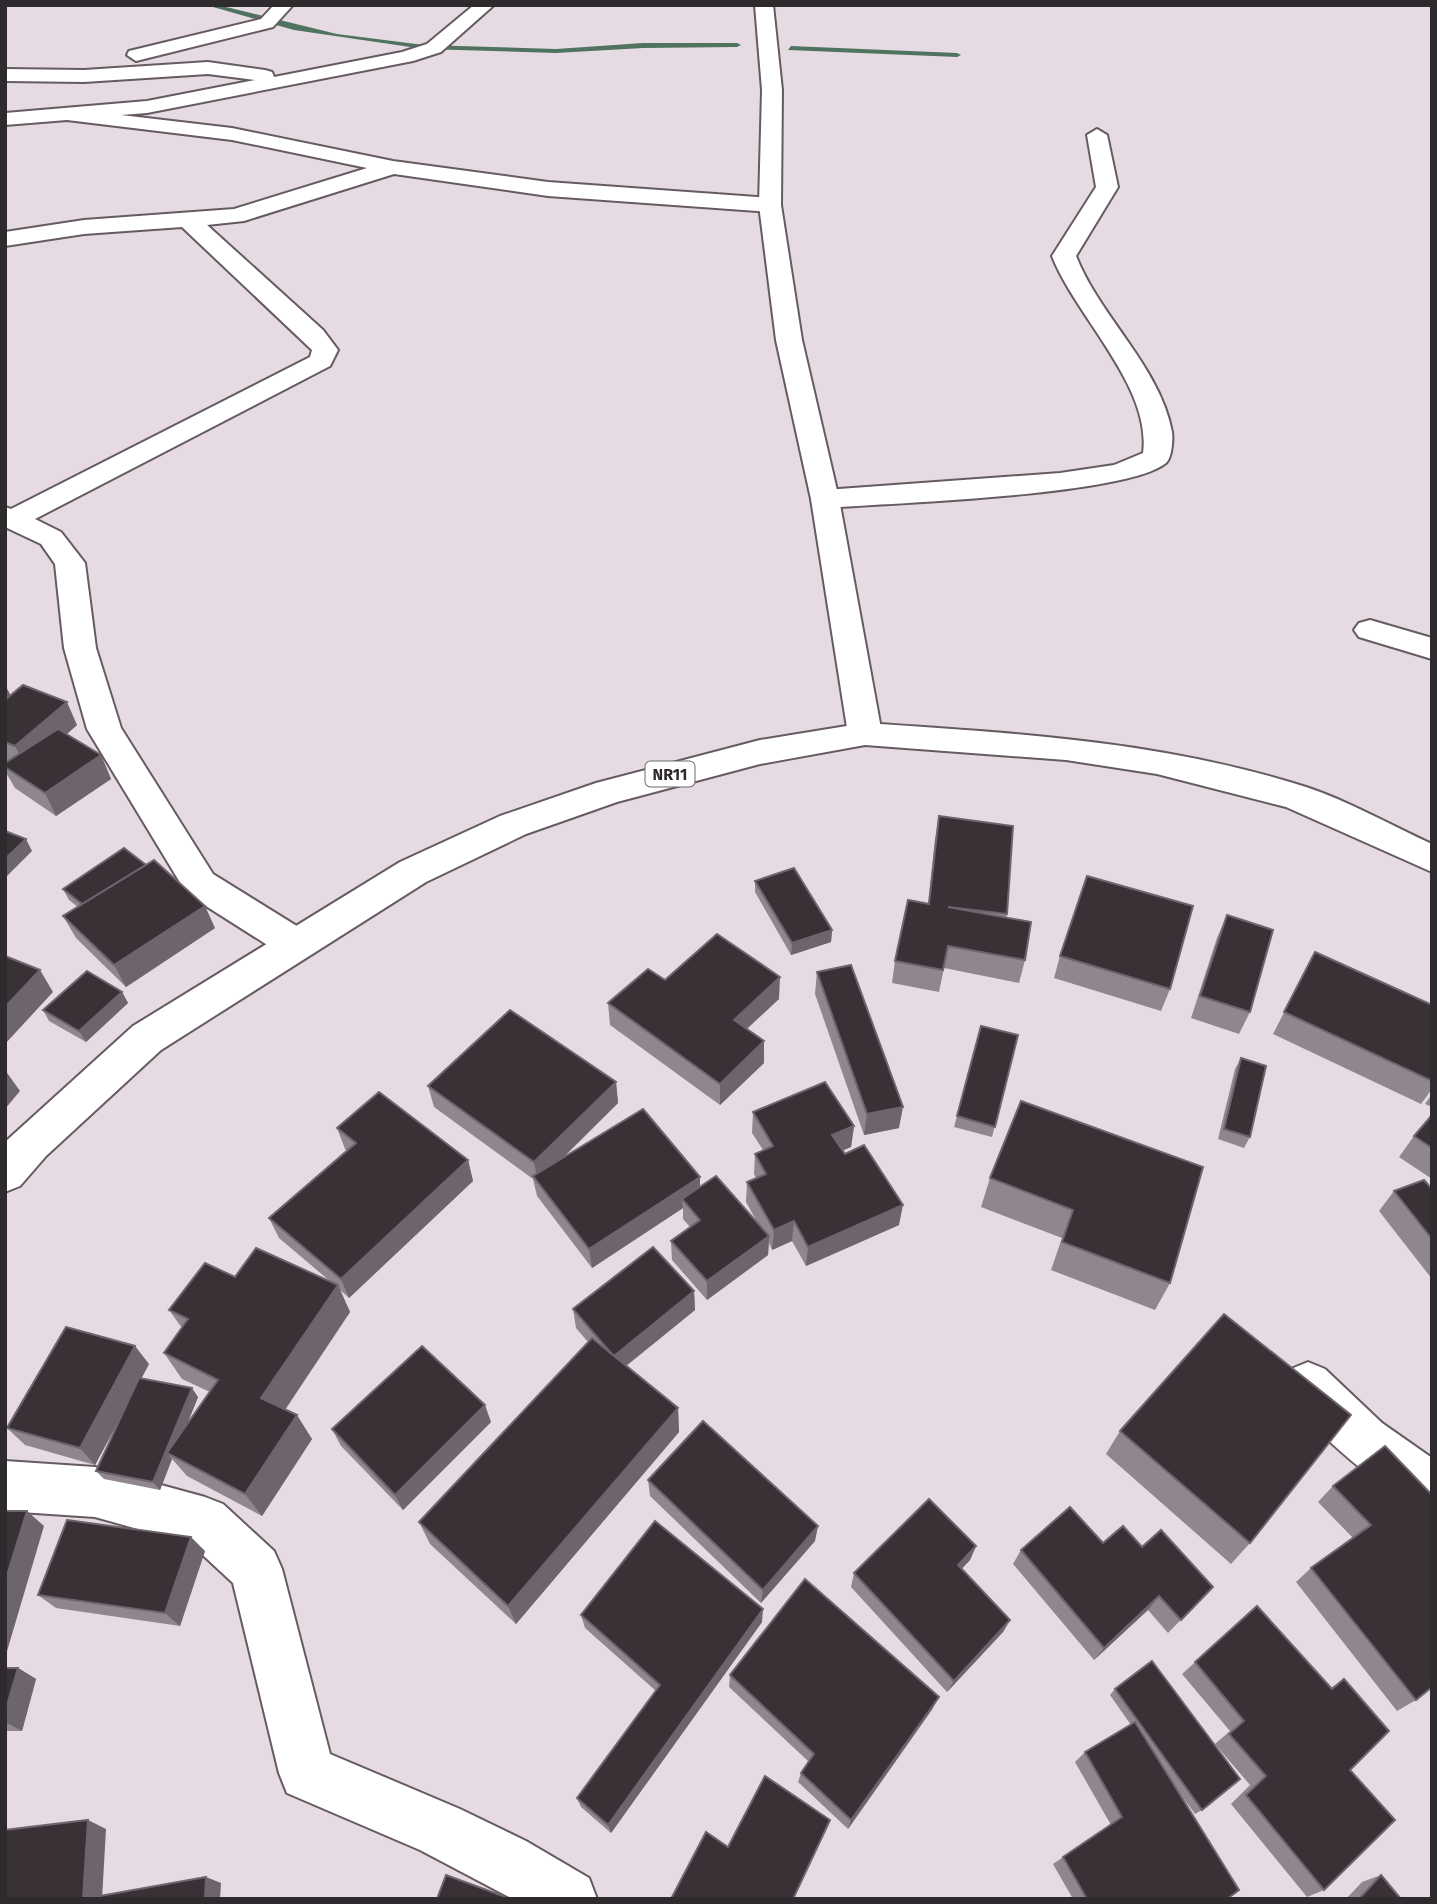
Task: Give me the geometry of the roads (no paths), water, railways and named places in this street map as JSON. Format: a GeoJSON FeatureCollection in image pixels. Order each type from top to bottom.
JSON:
{"type":"FeatureCollection","features":[{"type":"Feature","properties":{"kind":"main road"},"geometry":{"type":"LineString","coordinates":[[52,76],[267,23],[285,5]]}},
{"type":"Feature","properties":{"kind":"main road"},"geometry":{"type":"LineString","coordinates":[[5,119],[74,116],[208,98],[406,57],[434,48],[485,5]]}},
{"type":"Feature","properties":{"kind":"main road"},"geometry":{"type":"LineString","coordinates":[[764,5],[772,90],[770,205],[789,340],[825,499],[865,734]]}},
{"type":"Feature","properties":{"kind":"main road"},"geometry":{"type":"LineString","coordinates":[[5,75],[52,76],[208,68],[254,73],[288,81]]}},
{"type":"Feature","properties":{"kind":"main road"},"geometry":{"type":"LineString","coordinates":[[74,116],[232,134],[393,167],[548,189],[770,205]]}},
{"type":"Feature","properties":{"kind":"main road"},"geometry":{"type":"LineString","coordinates":[[825,499],[1060,481],[1120,473],[1156,457],[1161,444],[1151,408],[1111,335],[1069,274],[1064,256],[1107,187],[1097,135]]}},
{"type":"Feature","properties":{"kind":"main road"},"geometry":{"type":"LineString","coordinates":[[5,239],[84,227],[190,222],[236,216],[393,167]]}},
{"type":"Feature","properties":{"kind":"main road"},"geometry":{"type":"LineString","coordinates":[[9,518],[321,361],[325,349],[314,335],[190,222]]}},
{"type":"Feature","properties":{"kind":"main road"},"geometry":{"type":"LineString","coordinates":[[9,518],[51,538],[70,562],[80,648],[104,729],[200,884],[294,943]]}},
{"type":"Feature","properties":{"kind":"main road"},"geometry":{"type":"LineString","coordinates":[[1370,630],[1432,649]]}},
{"type":"Feature","properties":{"kind":"main road","name":"NR11"},"geometry":{"type":"LineString","coordinates":[[5,1172],[31,1143],[147,1038],[294,943],[414,872],[513,825],[676,773],[760,752],[865,734],[1066,748],[1157,762],[1296,797],[1432,859]]}},
{"type":"Feature","properties":{"kind":"main road"},"geometry":{"type":"LineString","coordinates":[[1272,1362],[1318,1392],[1365,1440],[1432,1489]]}},
{"type":"Feature","properties":{"kind":"main road"},"geometry":{"type":"LineString","coordinates":[[5,1486],[95,1492],[205,1522],[256,1569],[307,1773],[401,1811],[545,1884],[568,1899]]}},
{"type":"Feature","properties":{"kind":"waterway"},"geometry":{"type":"LineString","coordinates":[[209,5],[294,28],[424,47],[556,51],[643,45],[737,45]]}},
{"type":"Feature","properties":{"kind":"waterway"},"geometry":{"type":"LineString","coordinates":[[791,48],[957,55]]}}]}
